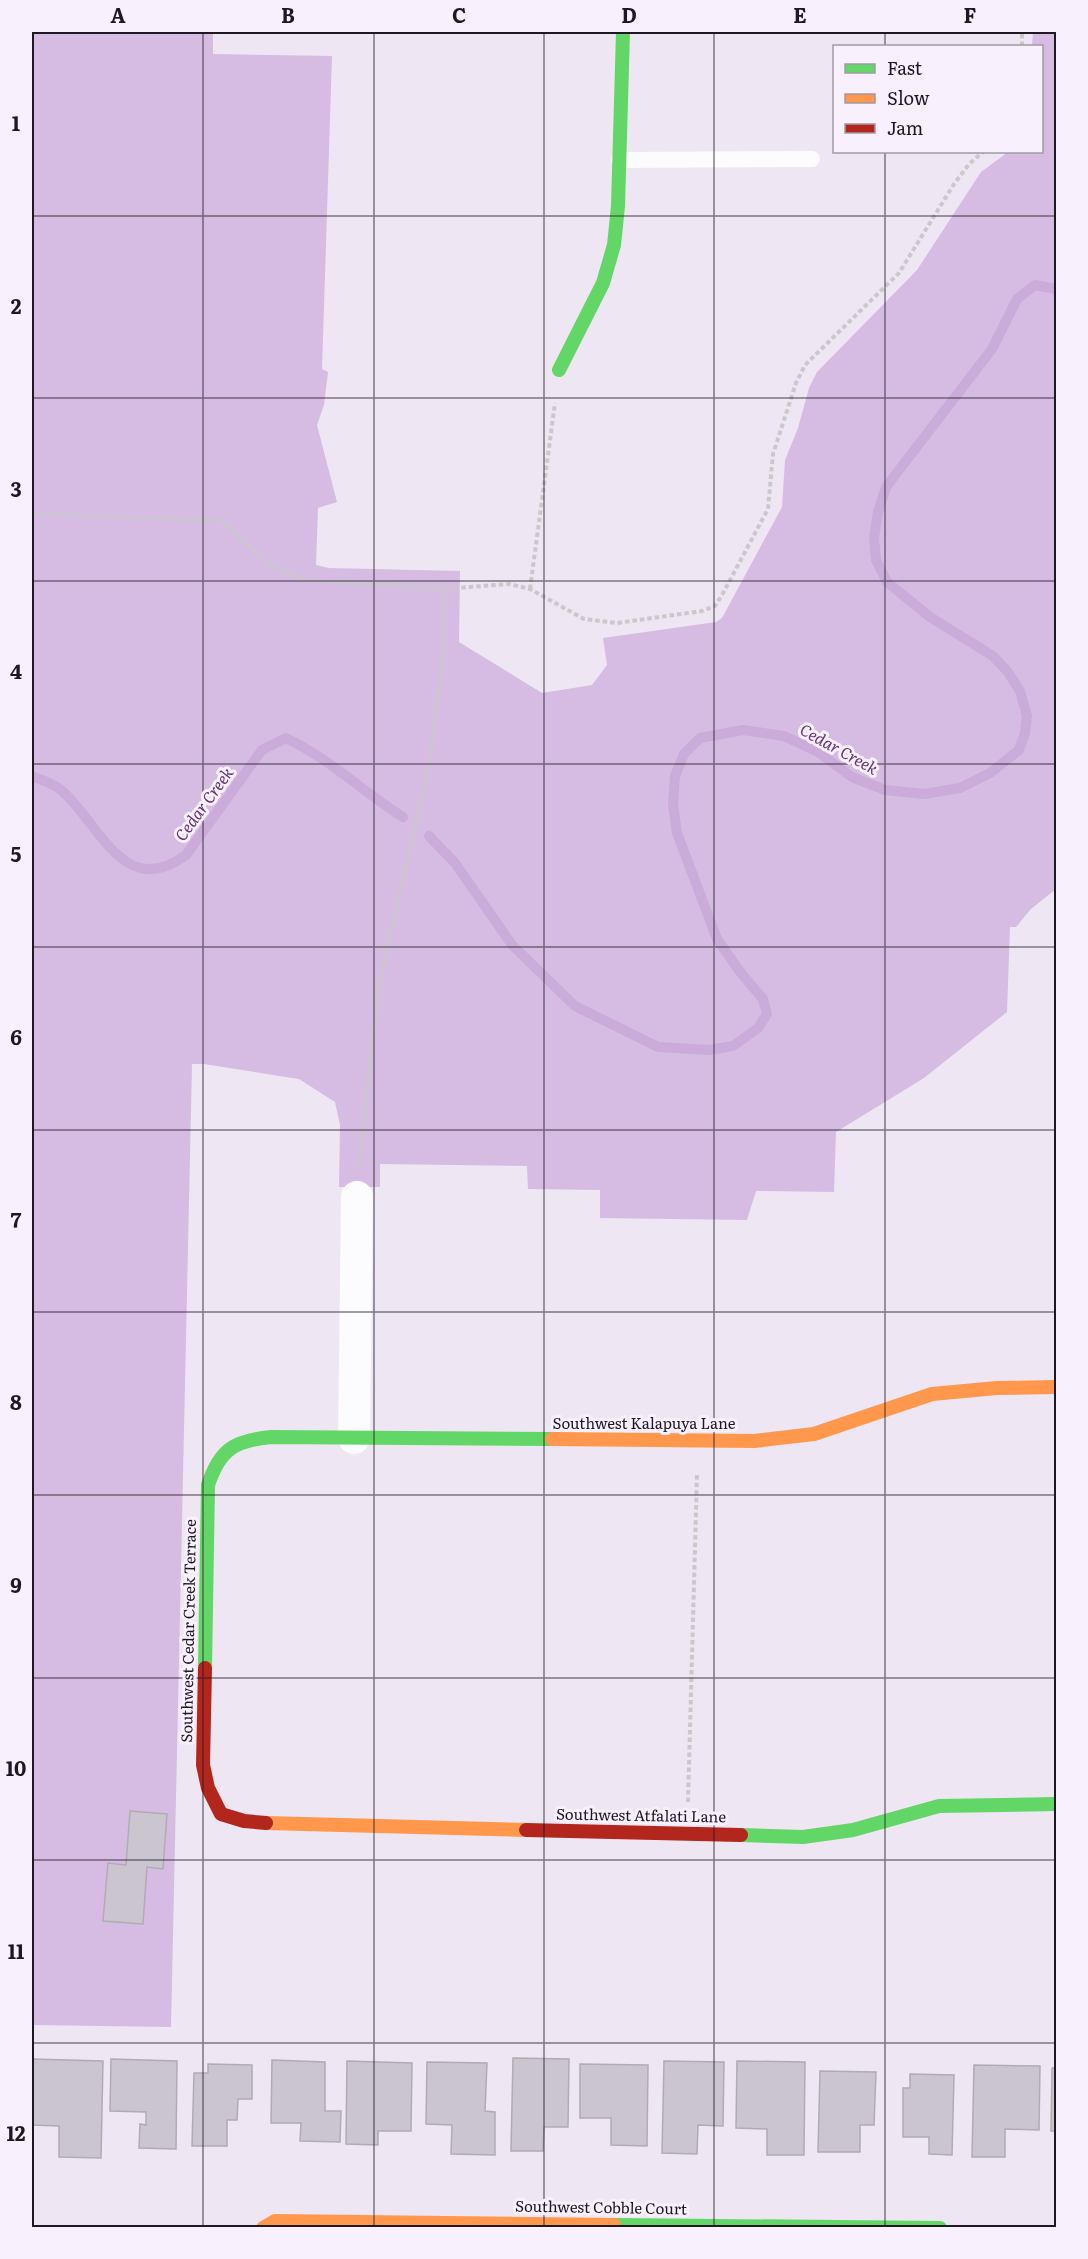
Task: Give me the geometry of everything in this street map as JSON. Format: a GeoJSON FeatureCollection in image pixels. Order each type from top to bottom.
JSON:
{"type":"FeatureCollection","features":[{"type":"Feature","properties":{"kind":"street"},"geometry":{"type":"LineString","coordinates":[[559,370],[603,283],[614,246],[618,206],[622,32]]}},
{"type":"Feature","properties":{"kind":"street"},"geometry":{"type":"LineString","coordinates":[[354,1438],[357,1197]]}},
{"type":"Feature","properties":{"kind":"street","name":"Southwest Kalapuya Lane"},"geometry":{"type":"LineString","coordinates":[[227,1450],[248,1439],[754,1441],[814,1434],[932,1394],[997,1388],[1056,1387]]}},
{"type":"Feature","properties":{"kind":"street","name":"Southwest Cedar Creek Terrace"},"geometry":{"type":"LineString","coordinates":[[221,1814],[208,1788],[203,1753],[208,1485],[214,1466],[227,1450]]}},
{"type":"Feature","properties":{"kind":"street","name":"Southwest Atfalati Lane"},"geometry":{"type":"LineString","coordinates":[[221,1814],[244,1821],[271,1824],[803,1837],[852,1830],[939,1806],[978,1803],[1056,1804]]}},
{"type":"Feature","properties":{"kind":"street","name":"Southwest Cobble Court"},"geometry":{"type":"LineString","coordinates":[[263,2228],[275,2221],[940,2228]]}},
{"type":"Feature","properties":{"kind":"lane"},"geometry":{"type":"LineString","coordinates":[[619,160],[812,159]]}},
{"type":"Feature","properties":{"kind":"path"},"geometry":{"type":"LineString","coordinates":[[32,514],[220,520],[271,565],[304,580],[444,589],[509,584],[530,589],[584,619],[617,623],[702,611],[715,606],[768,509],[773,454],[796,383],[806,365],[898,273],[954,184],[969,164],[982,153]]}},
{"type":"Feature","properties":{"kind":"path"},"geometry":{"type":"LineString","coordinates":[[530,589],[559,370]]}},
{"type":"Feature","properties":{"kind":"path"},"geometry":{"type":"LineString","coordinates":[[357,1197],[358,1170],[380,981],[430,761],[443,661],[444,589]]}},
{"type":"Feature","properties":{"kind":"path"},"geometry":{"type":"LineString","coordinates":[[687,1834],[698,1440]]}},
{"type":"Feature","properties":{"kind":"shaded area"},"geometry":{"type":"Polygon","coordinates":[[[32,32],[213,32],[213,54],[332,56],[322,369],[328,372],[324,405],[317,425],[337,502],[318,508],[316,565],[329,568],[460,571],[459,642],[542,693],[592,685],[607,665],[603,638],[716,622],[722,618],[782,507],[785,460],[798,428],[809,388],[817,372],[917,270],[981,172],[1005,153],[1043,153],[1043,45],[1032,45],[1033,32],[1056,32],[1056,889],[1031,909],[1016,927],[1010,927],[1007,1012],[924,1078],[836,1132],[834,1192],[756,1191],[747,1220],[600,1218],[600,1190],[528,1189],[527,1166],[380,1164],[380,1187],[339,1187],[340,1125],[335,1102],[299,1079],[192,1064],[171,2027],[32,2025],[32,32]]]}},
{"type":"Feature","properties":{"kind":"building"},"geometry":{"type":"Polygon","coordinates":[[[130,1811],[167,1814],[163,1869],[147,1867],[143,1924],[103,1921],[108,1863],[126,1865],[130,1811]]]}},
{"type":"Feature","properties":{"kind":"building"},"geometry":{"type":"Polygon","coordinates":[[[513,2058],[569,2059],[568,2127],[544,2127],[543,2151],[511,2151],[513,2058]]]}},
{"type":"Feature","properties":{"kind":"building"},"geometry":{"type":"Polygon","coordinates":[[[32,2059],[103,2061],[101,2158],[59,2157],[59,2126],[32,2125],[32,2059]]]}},
{"type":"Feature","properties":{"kind":"building"},"geometry":{"type":"Polygon","coordinates":[[[111,2059],[177,2061],[176,2149],[139,2148],[140,2124],[146,2125],[146,2112],[110,2111],[111,2059]]]}},
{"type":"Feature","properties":{"kind":"building"},"geometry":{"type":"Polygon","coordinates":[[[272,2060],[325,2062],[325,2111],[341,2111],[340,2142],[300,2141],[301,2123],[271,2123],[272,2060]]]}},
{"type":"Feature","properties":{"kind":"building"},"geometry":{"type":"Polygon","coordinates":[[[347,2061],[412,2063],[411,2131],[378,2131],[378,2145],[346,2144],[347,2061]]]}},
{"type":"Feature","properties":{"kind":"building"},"geometry":{"type":"Polygon","coordinates":[[[664,2061],[724,2062],[723,2126],[698,2125],[697,2154],[662,2153],[664,2061]]]}},
{"type":"Feature","properties":{"kind":"building"},"geometry":{"type":"Polygon","coordinates":[[[737,2061],[805,2062],[804,2155],[767,2155],[767,2129],[736,2128],[737,2061]]]}},
{"type":"Feature","properties":{"kind":"building"},"geometry":{"type":"Polygon","coordinates":[[[427,2062],[487,2063],[485,2111],[495,2112],[495,2155],[451,2154],[452,2125],[426,2124],[427,2062]]]}},
{"type":"Feature","properties":{"kind":"building"},"geometry":{"type":"Polygon","coordinates":[[[208,2064],[252,2065],[252,2099],[238,2099],[237,2120],[227,2120],[227,2146],[192,2146],[194,2073],[208,2073],[208,2064]]]}},
{"type":"Feature","properties":{"kind":"building"},"geometry":{"type":"Polygon","coordinates":[[[580,2064],[648,2065],[647,2146],[611,2145],[611,2118],[580,2118],[580,2064]]]}},
{"type":"Feature","properties":{"kind":"building"},"geometry":{"type":"Polygon","coordinates":[[[974,2065],[1040,2066],[1039,2130],[1005,2129],[1005,2157],[972,2157],[974,2065]]]}},
{"type":"Feature","properties":{"kind":"building"},"geometry":{"type":"Polygon","coordinates":[[[1052,2068],[1056,2068],[1056,2131],[1051,2131],[1052,2068]]]}},
{"type":"Feature","properties":{"kind":"building"},"geometry":{"type":"Polygon","coordinates":[[[820,2071],[876,2072],[874,2125],[860,2125],[860,2152],[818,2152],[820,2071]]]}},
{"type":"Feature","properties":{"kind":"building"},"geometry":{"type":"Polygon","coordinates":[[[910,2074],[954,2075],[952,2155],[929,2154],[929,2137],[903,2137],[903,2088],[910,2088],[910,2074]]]}},
{"type":"Feature","properties":{"kind":"waterway","name":"Cedar Creek"},"geometry":{"type":"LineString","coordinates":[[429,836],[455,863],[512,945],[575,1006],[658,1047],[709,1050],[733,1046],[758,1028],[767,1014],[763,999],[717,939],[677,833],[673,804],[675,776],[684,754],[700,738],[743,730],[784,736],[818,752],[852,777],[885,790],[924,794],[960,788],[990,773],[1019,750],[1025,733],[1027,716],[1020,691],[1008,672],[993,656],[930,617],[887,582],[876,560],[874,538],[878,512],[886,487],[992,349],[1017,299],[1035,285],[1056,289]]}},
{"type":"Feature","properties":{"kind":"waterway","name":"Cedar Creek"},"geometry":{"type":"LineString","coordinates":[[32,776],[61,790],[114,852],[129,863],[145,869],[164,867],[186,855],[262,750],[286,738],[332,765],[403,817]]}},
{"type":"Feature","properties":{"kind":"traffic: fast"},"geometry":{"type":"LineString","coordinates":[[559,370],[603,283],[614,245],[618,206],[623,32]]}},
{"type":"Feature","properties":{"kind":"traffic: fast"},"geometry":{"type":"LineString","coordinates":[[205,1668],[208,1485],[218,1463],[230,1449],[247,1441],[271,1437],[552,1439]]}},
{"type":"Feature","properties":{"kind":"traffic: fast"},"geometry":{"type":"LineString","coordinates":[[741,1835],[803,1837],[853,1830],[939,1806],[1056,1804]]}},
{"type":"Feature","properties":{"kind":"traffic: fast"},"geometry":{"type":"LineString","coordinates":[[614,2225],[940,2228]]}},
{"type":"Feature","properties":{"kind":"traffic: slow"},"geometry":{"type":"LineString","coordinates":[[552,1439],[754,1441],[814,1434],[932,1394],[997,1388],[1056,1387]]}},
{"type":"Feature","properties":{"kind":"traffic: slow"},"geometry":{"type":"LineString","coordinates":[[266,1823],[526,1830]]}},
{"type":"Feature","properties":{"kind":"traffic: slow"},"geometry":{"type":"LineString","coordinates":[[263,2228],[275,2221],[614,2225]]}},
{"type":"Feature","properties":{"kind":"traffic: jam"},"geometry":{"type":"LineString","coordinates":[[205,1668],[203,1765],[208,1788],[221,1814],[244,1821],[266,1823]]}},
{"type":"Feature","properties":{"kind":"traffic: jam"},"geometry":{"type":"LineString","coordinates":[[526,1830],[741,1835]]}}]}
